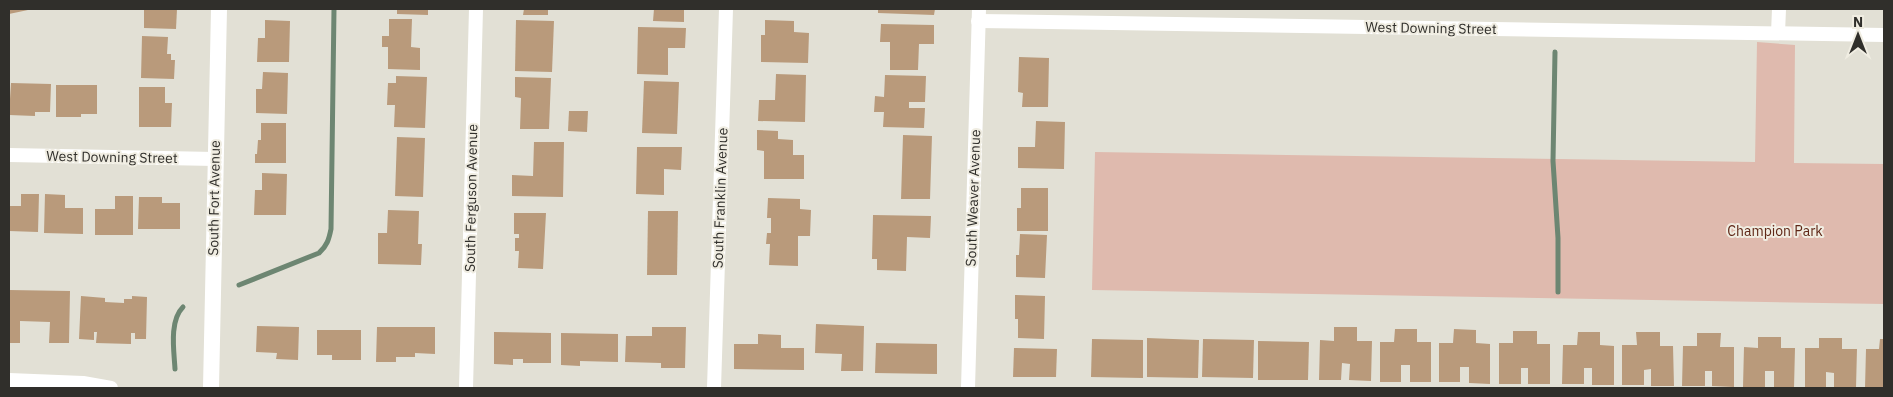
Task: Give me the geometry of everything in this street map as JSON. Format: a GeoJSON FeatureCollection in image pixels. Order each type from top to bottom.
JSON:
{"type":"FeatureCollection","features":[{"type":"Feature","properties":{"kind":"street","name":"South Fort Avenue"},"geometry":{"type":"LineString","coordinates":[[211,388],[219,9]]}},
{"type":"Feature","properties":{"kind":"street","name":"South Ferguson Avenue"},"geometry":{"type":"LineString","coordinates":[[466,388],[476,9]]}},
{"type":"Feature","properties":{"kind":"street","name":"South Franklin Avenue"},"geometry":{"type":"LineString","coordinates":[[714,388],[726,9]]}},
{"type":"Feature","properties":{"kind":"street"},"geometry":{"type":"LineString","coordinates":[[1778,33],[1779,9]]}},
{"type":"Feature","properties":{"kind":"street","name":"West Downing Street"},"geometry":{"type":"LineString","coordinates":[[979,15],[1884,35]]}},
{"type":"Feature","properties":{"kind":"street","name":"South Weaver Avenue"},"geometry":{"type":"LineString","coordinates":[[968,388],[979,15]]}},
{"type":"Feature","properties":{"kind":"street","name":"West Downing Street"},"geometry":{"type":"LineString","coordinates":[[9,155],[215,159]]}},
{"type":"Feature","properties":{"kind":"street"},"geometry":{"type":"LineString","coordinates":[[9,380],[57,385],[83,383],[111,388]]}},
{"type":"Feature","properties":{"kind":"green space","name":"Champion Park"},"geometry":{"type":"Polygon","coordinates":[[[1757,42],[1795,45],[1794,163],[1884,164],[1884,304],[1092,290],[1095,152],[1755,162],[1757,42]]]}},
{"type":"Feature","properties":{"kind":"building"},"geometry":{"type":"Polygon","coordinates":[[[9,9],[28,9],[28,10],[9,14],[9,9]]]}},
{"type":"Feature","properties":{"kind":"building"},"geometry":{"type":"Polygon","coordinates":[[[144,9],[177,9],[176,29],[144,28],[144,9]]]}},
{"type":"Feature","properties":{"kind":"building"},"geometry":{"type":"Polygon","coordinates":[[[397,9],[428,9],[428,15],[397,14],[397,9]]]}},
{"type":"Feature","properties":{"kind":"building"},"geometry":{"type":"Polygon","coordinates":[[[524,9],[548,9],[548,15],[523,15],[524,9]]]}},
{"type":"Feature","properties":{"kind":"building"},"geometry":{"type":"Polygon","coordinates":[[[654,9],[684,9],[684,22],[653,21],[654,9]]]}},
{"type":"Feature","properties":{"kind":"building"},"geometry":{"type":"Polygon","coordinates":[[[878,9],[935,9],[934,15],[878,13],[878,9]]]}},
{"type":"Feature","properties":{"kind":"building"},"geometry":{"type":"Polygon","coordinates":[[[389,19],[412,19],[411,47],[420,48],[420,70],[388,69],[388,47],[382,47],[382,36],[389,36],[389,19]]]}},
{"type":"Feature","properties":{"kind":"building"},"geometry":{"type":"Polygon","coordinates":[[[265,20],[290,21],[289,62],[257,62],[258,38],[265,38],[265,20]]]}},
{"type":"Feature","properties":{"kind":"building"},"geometry":{"type":"Polygon","coordinates":[[[516,20],[554,21],[552,72],[515,71],[516,20]]]}},
{"type":"Feature","properties":{"kind":"building"},"geometry":{"type":"Polygon","coordinates":[[[765,20],[794,21],[794,32],[809,33],[808,63],[761,62],[761,35],[765,35],[765,20]]]}},
{"type":"Feature","properties":{"kind":"building"},"geometry":{"type":"Polygon","coordinates":[[[881,24],[934,25],[934,44],[919,44],[918,70],[890,70],[890,42],[880,42],[881,24]]]}},
{"type":"Feature","properties":{"kind":"building"},"geometry":{"type":"Polygon","coordinates":[[[638,27],[686,28],[685,48],[668,48],[668,75],[637,74],[638,27]]]}},
{"type":"Feature","properties":{"kind":"building"},"geometry":{"type":"Polygon","coordinates":[[[142,36],[168,37],[167,54],[171,54],[171,60],[175,60],[174,79],[141,78],[142,36]]]}},
{"type":"Feature","properties":{"kind":"building"},"geometry":{"type":"Polygon","coordinates":[[[1019,57],[1049,58],[1048,107],[1022,107],[1023,93],[1018,92],[1019,57]]]}},
{"type":"Feature","properties":{"kind":"building"},"geometry":{"type":"Polygon","coordinates":[[[263,72],[288,73],[287,114],[256,113],[256,89],[262,89],[263,72]]]}},
{"type":"Feature","properties":{"kind":"building"},"geometry":{"type":"Polygon","coordinates":[[[776,74],[806,75],[805,122],[758,121],[759,100],[775,100],[776,74]]]}},
{"type":"Feature","properties":{"kind":"building"},"geometry":{"type":"Polygon","coordinates":[[[885,75],[926,76],[925,102],[909,102],[909,108],[925,108],[924,128],[883,127],[884,112],[874,112],[875,96],[884,97],[885,75]]]}},
{"type":"Feature","properties":{"kind":"building"},"geometry":{"type":"Polygon","coordinates":[[[396,76],[427,77],[425,128],[394,127],[395,105],[387,105],[388,83],[396,83],[396,76]]]}},
{"type":"Feature","properties":{"kind":"building"},"geometry":{"type":"Polygon","coordinates":[[[515,77],[551,78],[549,129],[520,129],[521,98],[515,97],[515,77]]]}},
{"type":"Feature","properties":{"kind":"building"},"geometry":{"type":"Polygon","coordinates":[[[644,81],[679,82],[677,134],[642,133],[644,81]]]}},
{"type":"Feature","properties":{"kind":"building"},"geometry":{"type":"Polygon","coordinates":[[[11,83],[51,84],[50,112],[35,112],[35,116],[9,115],[11,83]]]}},
{"type":"Feature","properties":{"kind":"building"},"geometry":{"type":"Polygon","coordinates":[[[56,85],[97,85],[97,114],[81,114],[81,117],[56,117],[56,85]]]}},
{"type":"Feature","properties":{"kind":"building"},"geometry":{"type":"Polygon","coordinates":[[[139,87],[165,87],[165,103],[172,103],[171,127],[139,127],[139,87]]]}},
{"type":"Feature","properties":{"kind":"building"},"geometry":{"type":"Polygon","coordinates":[[[569,111],[588,111],[587,132],[568,131],[569,111]]]}},
{"type":"Feature","properties":{"kind":"building"},"geometry":{"type":"Polygon","coordinates":[[[1036,121],[1065,122],[1064,169],[1018,168],[1018,147],[1035,147],[1036,121]]]}},
{"type":"Feature","properties":{"kind":"building"},"geometry":{"type":"Polygon","coordinates":[[[261,123],[286,123],[286,163],[255,163],[258,140],[261,140],[261,123]]]}},
{"type":"Feature","properties":{"kind":"building"},"geometry":{"type":"Polygon","coordinates":[[[757,130],[778,131],[778,139],[793,140],[793,155],[804,155],[804,179],[764,179],[764,151],[757,150],[757,130]]]}},
{"type":"Feature","properties":{"kind":"building"},"geometry":{"type":"Polygon","coordinates":[[[903,135],[932,136],[930,199],[901,199],[903,135]]]}},
{"type":"Feature","properties":{"kind":"building"},"geometry":{"type":"Polygon","coordinates":[[[397,137],[425,138],[423,197],[395,196],[397,137]]]}},
{"type":"Feature","properties":{"kind":"building"},"geometry":{"type":"Polygon","coordinates":[[[534,142],[564,142],[563,197],[512,196],[512,175],[533,176],[534,142]]]}},
{"type":"Feature","properties":{"kind":"building"},"geometry":{"type":"Polygon","coordinates":[[[637,147],[682,147],[681,170],[664,169],[664,195],[636,194],[637,147]]]}},
{"type":"Feature","properties":{"kind":"building"},"geometry":{"type":"Polygon","coordinates":[[[262,173],[287,174],[286,215],[254,215],[255,190],[262,190],[262,173]]]}},
{"type":"Feature","properties":{"kind":"building"},"geometry":{"type":"Polygon","coordinates":[[[1021,188],[1048,188],[1048,231],[1017,231],[1017,208],[1021,208],[1021,188]]]}},
{"type":"Feature","properties":{"kind":"building"},"geometry":{"type":"Polygon","coordinates":[[[21,194],[39,194],[38,232],[9,231],[9,206],[21,206],[21,194]]]}},
{"type":"Feature","properties":{"kind":"building"},"geometry":{"type":"Polygon","coordinates":[[[45,194],[65,195],[65,208],[83,208],[83,234],[44,233],[45,194]]]}},
{"type":"Feature","properties":{"kind":"building"},"geometry":{"type":"Polygon","coordinates":[[[115,196],[133,196],[133,235],[95,235],[95,209],[115,209],[115,196]]]}},
{"type":"Feature","properties":{"kind":"building"},"geometry":{"type":"Polygon","coordinates":[[[139,197],[162,197],[162,203],[180,203],[180,229],[138,229],[139,197]]]}},
{"type":"Feature","properties":{"kind":"building"},"geometry":{"type":"Polygon","coordinates":[[[768,198],[800,199],[800,209],[811,210],[810,236],[798,236],[798,266],[769,265],[770,244],[766,244],[767,233],[771,233],[771,218],[767,218],[768,198]]]}},
{"type":"Feature","properties":{"kind":"building"},"geometry":{"type":"Polygon","coordinates":[[[388,210],[419,211],[418,244],[422,244],[421,265],[378,264],[378,233],[387,233],[388,210]]]}},
{"type":"Feature","properties":{"kind":"building"},"geometry":{"type":"Polygon","coordinates":[[[648,211],[678,211],[677,275],[647,275],[648,211]]]}},
{"type":"Feature","properties":{"kind":"building"},"geometry":{"type":"Polygon","coordinates":[[[514,213],[546,213],[543,269],[518,268],[519,251],[515,251],[515,238],[519,238],[519,234],[514,234],[514,213]]]}},
{"type":"Feature","properties":{"kind":"building"},"geometry":{"type":"Polygon","coordinates":[[[873,215],[931,216],[930,238],[907,237],[906,271],[877,270],[877,259],[872,259],[873,215]]]}},
{"type":"Feature","properties":{"kind":"building"},"geometry":{"type":"Polygon","coordinates":[[[1020,234],[1047,235],[1045,278],[1016,277],[1016,255],[1019,255],[1020,234]]]}},
{"type":"Feature","properties":{"kind":"building"},"geometry":{"type":"Polygon","coordinates":[[[9,290],[70,291],[69,343],[49,343],[50,322],[20,321],[20,343],[9,343],[9,290]]]}},
{"type":"Feature","properties":{"kind":"building"},"geometry":{"type":"Polygon","coordinates":[[[1015,295],[1045,296],[1044,339],[1018,338],[1018,319],[1015,319],[1015,295]]]}},
{"type":"Feature","properties":{"kind":"building"},"geometry":{"type":"Polygon","coordinates":[[[81,296],[105,298],[105,302],[124,303],[124,299],[132,299],[132,296],[147,297],[146,339],[135,339],[135,333],[131,333],[131,344],[96,343],[97,332],[94,332],[94,340],[79,339],[81,296]]]}},
{"type":"Feature","properties":{"kind":"building"},"geometry":{"type":"Polygon","coordinates":[[[816,324],[864,326],[863,371],[841,371],[842,354],[815,353],[816,324]]]}},
{"type":"Feature","properties":{"kind":"building"},"geometry":{"type":"Polygon","coordinates":[[[257,326],[299,327],[298,360],[276,359],[277,353],[256,352],[257,326]]]}},
{"type":"Feature","properties":{"kind":"building"},"geometry":{"type":"Polygon","coordinates":[[[377,327],[435,327],[435,354],[415,353],[415,357],[396,357],[396,362],[376,362],[377,327]]]}},
{"type":"Feature","properties":{"kind":"building"},"geometry":{"type":"Polygon","coordinates":[[[652,327],[686,327],[685,368],[661,368],[661,363],[625,362],[626,336],[652,336],[652,327]]]}},
{"type":"Feature","properties":{"kind":"building"},"geometry":{"type":"Polygon","coordinates":[[[1334,327],[1357,327],[1357,341],[1372,341],[1371,381],[1349,380],[1350,364],[1342,363],[1341,380],[1319,380],[1320,340],[1334,341],[1334,327]]]}},
{"type":"Feature","properties":{"kind":"building"},"geometry":{"type":"Polygon","coordinates":[[[1395,329],[1417,329],[1417,342],[1431,342],[1431,382],[1410,382],[1410,365],[1401,365],[1401,382],[1380,382],[1380,342],[1394,342],[1395,329]]]}},
{"type":"Feature","properties":{"kind":"building"},"geometry":{"type":"Polygon","coordinates":[[[1454,329],[1476,330],[1476,343],[1490,344],[1490,384],[1469,383],[1469,367],[1460,367],[1460,382],[1439,382],[1439,343],[1453,343],[1454,329]]]}},
{"type":"Feature","properties":{"kind":"building"},"geometry":{"type":"Polygon","coordinates":[[[317,330],[361,330],[361,360],[332,360],[332,355],[317,355],[317,330]]]}},
{"type":"Feature","properties":{"kind":"building"},"geometry":{"type":"Polygon","coordinates":[[[1513,331],[1537,331],[1537,344],[1550,344],[1550,384],[1528,384],[1528,368],[1521,368],[1521,384],[1499,384],[1499,343],[1513,343],[1513,331]]]}},
{"type":"Feature","properties":{"kind":"building"},"geometry":{"type":"Polygon","coordinates":[[[494,332],[551,333],[551,363],[523,363],[523,359],[513,359],[513,365],[494,364],[494,332]]]}},
{"type":"Feature","properties":{"kind":"building"},"geometry":{"type":"Polygon","coordinates":[[[1578,332],[1600,332],[1600,345],[1614,346],[1614,385],[1592,385],[1592,368],[1584,368],[1584,384],[1562,384],[1563,345],[1577,345],[1578,332]]]}},
{"type":"Feature","properties":{"kind":"building"},"geometry":{"type":"Polygon","coordinates":[[[1636,332],[1660,332],[1660,346],[1673,346],[1674,386],[1651,386],[1651,369],[1644,370],[1644,385],[1622,385],[1622,345],[1637,345],[1636,332]]]}},
{"type":"Feature","properties":{"kind":"building"},"geometry":{"type":"Polygon","coordinates":[[[561,333],[618,334],[618,362],[580,361],[580,366],[561,365],[561,333]]]}},
{"type":"Feature","properties":{"kind":"building"},"geometry":{"type":"Polygon","coordinates":[[[1697,333],[1721,333],[1720,347],[1734,347],[1734,387],[1712,386],[1712,371],[1705,371],[1705,386],[1682,386],[1683,346],[1697,346],[1697,333]]]}},
{"type":"Feature","properties":{"kind":"building"},"geometry":{"type":"Polygon","coordinates":[[[758,334],[781,335],[781,348],[804,348],[804,370],[734,369],[734,344],[758,344],[758,334]]]}},
{"type":"Feature","properties":{"kind":"building"},"geometry":{"type":"Polygon","coordinates":[[[1758,337],[1781,337],[1781,348],[1795,348],[1794,388],[1774,388],[1774,371],[1765,371],[1765,388],[1743,387],[1744,347],[1758,348],[1758,337]]]}},
{"type":"Feature","properties":{"kind":"building"},"geometry":{"type":"Polygon","coordinates":[[[1147,338],[1199,340],[1198,378],[1147,377],[1147,338]]]}},
{"type":"Feature","properties":{"kind":"building"},"geometry":{"type":"Polygon","coordinates":[[[1819,338],[1842,338],[1842,349],[1857,349],[1856,388],[1834,388],[1834,373],[1826,372],[1826,388],[1805,388],[1805,348],[1819,348],[1819,338]]]}},
{"type":"Feature","properties":{"kind":"building"},"geometry":{"type":"Polygon","coordinates":[[[1092,339],[1143,340],[1143,378],[1091,377],[1092,339]]]}},
{"type":"Feature","properties":{"kind":"building"},"geometry":{"type":"Polygon","coordinates":[[[1203,339],[1254,340],[1253,378],[1202,377],[1203,339]]]}},
{"type":"Feature","properties":{"kind":"building"},"geometry":{"type":"Polygon","coordinates":[[[1880,339],[1884,339],[1884,388],[1865,388],[1866,349],[1879,349],[1880,339]]]}},
{"type":"Feature","properties":{"kind":"building"},"geometry":{"type":"Polygon","coordinates":[[[1258,341],[1309,342],[1308,380],[1258,380],[1258,341]]]}},
{"type":"Feature","properties":{"kind":"building"},"geometry":{"type":"Polygon","coordinates":[[[876,343],[937,344],[937,374],[875,373],[876,343]]]}},
{"type":"Feature","properties":{"kind":"building"},"geometry":{"type":"Polygon","coordinates":[[[1014,348],[1057,349],[1056,377],[1013,377],[1014,348]]]}},
{"type":"Feature","properties":{"kind":"waterway"},"geometry":{"type":"LineString","coordinates":[[239,285],[319,253],[324,248],[328,239],[331,229],[334,9]]}},
{"type":"Feature","properties":{"kind":"waterway"},"geometry":{"type":"LineString","coordinates":[[1555,52],[1553,161],[1558,238],[1558,292]]}},
{"type":"Feature","properties":{"kind":"waterway"},"geometry":{"type":"LineString","coordinates":[[175,369],[174,328],[183,307]]}}]}
